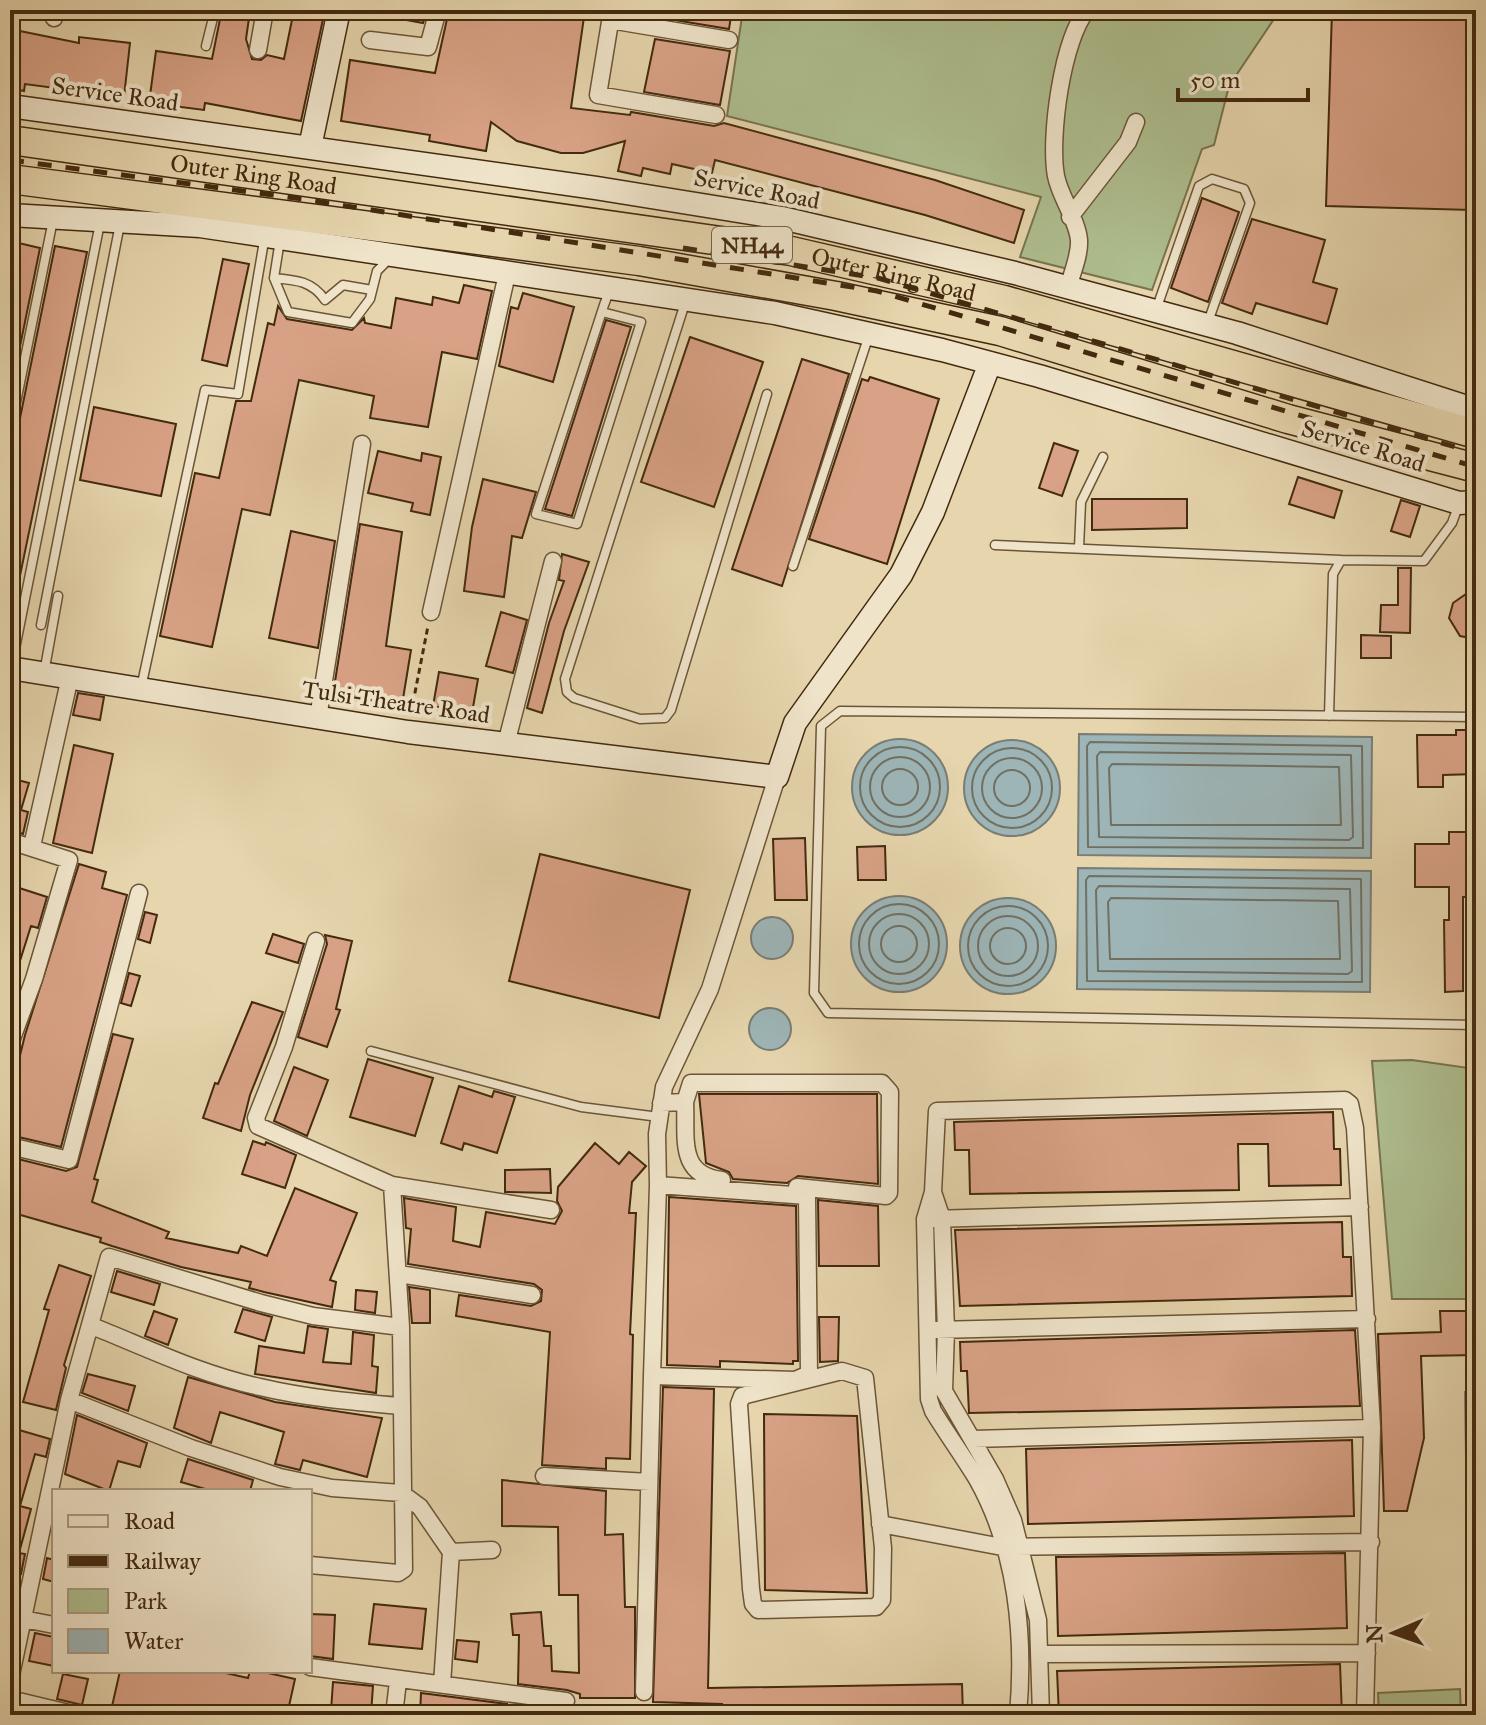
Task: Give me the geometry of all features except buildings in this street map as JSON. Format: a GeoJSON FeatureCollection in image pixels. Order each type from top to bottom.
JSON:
{"type":"FeatureCollection","features":[{"type":"Feature","properties":{"kind":"highway","name":"Outer Ring Road"},"geometry":{"type":"LineString","coordinates":[[10,140],[791,251],[1004,300],[1476,434]]}},
{"type":"Feature","properties":{"kind":"highway","name":"Outer Ring Road"},"geometry":{"type":"LineString","coordinates":[[10,179],[730,275],[970,323],[1288,419],[1476,468]]}},
{"type":"Feature","properties":{"kind":"street"},"geometry":{"type":"LineString","coordinates":[[258,50],[265,10]]}},
{"type":"Feature","properties":{"kind":"street"},"geometry":{"type":"LineString","coordinates":[[310,147],[339,10]]}},
{"type":"Feature","properties":{"kind":"street"},"geometry":{"type":"LineString","coordinates":[[370,40],[428,47],[438,10]]}},
{"type":"Feature","properties":{"kind":"street"},"geometry":{"type":"LineString","coordinates":[[1068,288],[1079,239],[1056,177],[1055,139],[1069,47],[1079,20],[1087,10]]}},
{"type":"Feature","properties":{"kind":"street"},"geometry":{"type":"LineString","coordinates":[[716,115],[598,95],[611,15],[729,40]]}},
{"type":"Feature","properties":{"kind":"street","name":"Service Road"},"geometry":{"type":"LineString","coordinates":[[10,106],[310,147],[782,218],[1207,325],[1476,410]]}},
{"type":"Feature","properties":{"kind":"street"},"geometry":{"type":"LineString","coordinates":[[1070,217],[1128,142],[1136,122]]}},
{"type":"Feature","properties":{"kind":"street","name":"Service Road"},"geometry":{"type":"LineString","coordinates":[[10,215],[200,226],[271,243],[392,256],[775,313],[990,363],[1468,503]]}},
{"type":"Feature","properties":{"kind":"street"},"geometry":{"type":"LineString","coordinates":[[431,612],[507,274]]}},
{"type":"Feature","properties":{"kind":"street"},"geometry":{"type":"LineString","coordinates":[[644,1692],[660,1110],[664,1087],[710,989],[795,723],[901,575],[933,512],[990,363]]}},
{"type":"Feature","properties":{"kind":"street"},"geometry":{"type":"LineString","coordinates":[[318,718],[362,444]]}},
{"type":"Feature","properties":{"kind":"street"},"geometry":{"type":"LineString","coordinates":[[506,744],[553,561]]}},
{"type":"Feature","properties":{"kind":"street","name":"Tulsi Theatre Road"},"geometry":{"type":"LineString","coordinates":[[10,668],[408,732],[777,777]]}},
{"type":"Feature","properties":{"kind":"street"},"geometry":{"type":"LineString","coordinates":[[32,846],[70,677]]}},
{"type":"Feature","properties":{"kind":"street"},"geometry":{"type":"LineString","coordinates":[[10,841],[69,860],[34,979],[10,1044]]}},
{"type":"Feature","properties":{"kind":"street"},"geometry":{"type":"LineString","coordinates":[[10,1146],[69,1160],[139,893]]}},
{"type":"Feature","properties":{"kind":"street"},"geometry":{"type":"LineString","coordinates":[[316,941],[284,1047],[256,1118],[258,1126],[392,1185],[551,1210]]}},
{"type":"Feature","properties":{"kind":"street"},"geometry":{"type":"LineString","coordinates":[[691,1083],[882,1083],[890,1092],[892,1189],[886,1196],[705,1178],[695,1172],[688,1158],[685,1102],[691,1083]]}},
{"type":"Feature","properties":{"kind":"street"},"geometry":{"type":"LineString","coordinates":[[1018,1715],[1022,1653],[1019,1620],[1002,1547],[978,1481],[933,1411],[928,1385],[926,1330],[937,1111],[1345,1100],[1350,1104],[1355,1128],[1372,1428],[1365,1715]]}},
{"type":"Feature","properties":{"kind":"street"},"geometry":{"type":"LineString","coordinates":[[660,1110],[685,1102]]}},
{"type":"Feature","properties":{"kind":"street"},"geometry":{"type":"LineString","coordinates":[[312,1565],[403,1572],[401,1327],[392,1185]]}},
{"type":"Feature","properties":{"kind":"street"},"geometry":{"type":"LineString","coordinates":[[652,1376],[795,1380],[809,1374],[807,1196],[658,1185]]}},
{"type":"Feature","properties":{"kind":"street"},"geometry":{"type":"LineString","coordinates":[[933,1219],[1360,1207]]}},
{"type":"Feature","properties":{"kind":"street"},"geometry":{"type":"LineString","coordinates":[[933,1219],[946,1330],[944,1391],[995,1479],[1020,1547],[1033,1592],[1040,1654],[1041,1715]]}},
{"type":"Feature","properties":{"kind":"street"},"geometry":{"type":"LineString","coordinates":[[10,1680],[23,1619],[46,1549],[52,1485],[69,1400],[92,1326],[107,1261],[114,1256],[261,1303],[313,1316],[401,1327]]}},
{"type":"Feature","properties":{"kind":"street"},"geometry":{"type":"LineString","coordinates":[[399,1274],[532,1295]]}},
{"type":"Feature","properties":{"kind":"street"},"geometry":{"type":"LineString","coordinates":[[926,1330],[1367,1319]]}},
{"type":"Feature","properties":{"kind":"street"},"geometry":{"type":"LineString","coordinates":[[92,1326],[209,1372],[259,1387],[341,1401],[401,1406]]}},
{"type":"Feature","properties":{"kind":"street"},"geometry":{"type":"LineString","coordinates":[[842,1371],[865,1378],[880,1524],[883,1591],[882,1600],[876,1607],[758,1610],[753,1604],[751,1589],[739,1404],[742,1396],[842,1371]]}},
{"type":"Feature","properties":{"kind":"street"},"geometry":{"type":"LineString","coordinates":[[69,1400],[191,1448],[280,1477],[332,1488],[401,1493],[420,1507],[451,1552],[442,1684]]}},
{"type":"Feature","properties":{"kind":"street"},"geometry":{"type":"LineString","coordinates":[[973,1439],[1372,1428]]}},
{"type":"Feature","properties":{"kind":"street"},"geometry":{"type":"LineString","coordinates":[[544,1476],[649,1482]]}},
{"type":"Feature","properties":{"kind":"street"},"geometry":{"type":"LineString","coordinates":[[52,1485],[63,1489]]}},
{"type":"Feature","properties":{"kind":"street"},"geometry":{"type":"LineString","coordinates":[[880,1524],[1002,1547],[1371,1542]]}},
{"type":"Feature","properties":{"kind":"street"},"geometry":{"type":"LineString","coordinates":[[451,1552],[492,1550]]}},
{"type":"Feature","properties":{"kind":"street"},"geometry":{"type":"LineString","coordinates":[[23,1619],[52,1625]]}},
{"type":"Feature","properties":{"kind":"street"},"geometry":{"type":"LineString","coordinates":[[1040,1654],[1367,1653]]}},
{"type":"Feature","properties":{"kind":"street"},"geometry":{"type":"LineString","coordinates":[[312,1667],[566,1701]]}},
{"type":"Feature","properties":{"kind":"street"},"geometry":{"type":"LineString","coordinates":[[394,1715],[398,1681]]}},
{"type":"Feature","properties":{"kind":"street"},"geometry":{"type":"LineString","coordinates":[[10,1699],[77,1715]]}},
{"type":"Feature","properties":{"kind":"lane"},"geometry":{"type":"LineString","coordinates":[[206,46],[215,10]]}},
{"type":"Feature","properties":{"kind":"lane"},"geometry":{"type":"LineString","coordinates":[[1156,311],[1199,186],[1212,179],[1244,189],[1250,203],[1207,325]]}},
{"type":"Feature","properties":{"kind":"lane"},"geometry":{"type":"LineString","coordinates":[[10,432],[53,216]]}},
{"type":"Feature","properties":{"kind":"lane"},"geometry":{"type":"LineString","coordinates":[[41,625],[111,219]]}},
{"type":"Feature","properties":{"kind":"lane"},"geometry":{"type":"LineString","coordinates":[[10,648],[15,649],[111,219]]}},
{"type":"Feature","properties":{"kind":"lane"},"geometry":{"type":"LineString","coordinates":[[271,243],[274,278],[288,312],[352,323],[372,290],[377,271],[392,256]]}},
{"type":"Feature","properties":{"kind":"lane"},"geometry":{"type":"LineString","coordinates":[[140,689],[205,390],[238,394],[271,243]]}},
{"type":"Feature","properties":{"kind":"lane"},"geometry":{"type":"LineString","coordinates":[[274,278],[301,280],[318,290],[325,300],[343,285],[372,290]]}},
{"type":"Feature","properties":{"kind":"lane"},"geometry":{"type":"LineString","coordinates":[[602,312],[641,322],[577,524],[536,514],[602,312],[610,288]]}},
{"type":"Feature","properties":{"kind":"lane"},"geometry":{"type":"LineString","coordinates":[[686,300],[565,679],[567,692],[574,698],[640,719],[665,718],[671,710],[767,394]]}},
{"type":"Feature","properties":{"kind":"lane"},"geometry":{"type":"LineString","coordinates":[[793,566],[869,334]]}},
{"type":"Feature","properties":{"kind":"lane"},"geometry":{"type":"LineString","coordinates":[[1079,548],[1081,502],[1103,457]]}},
{"type":"Feature","properties":{"kind":"lane"},"geometry":{"type":"LineString","coordinates":[[995,545],[1424,561],[1468,503]]}},
{"type":"Feature","properties":{"kind":"lane"},"geometry":{"type":"LineString","coordinates":[[1329,716],[1333,574],[1341,560]]}},
{"type":"Feature","properties":{"kind":"lane"},"geometry":{"type":"LineString","coordinates":[[44,673],[58,596]]}},
{"type":"Feature","properties":{"kind":"lane"},"geometry":{"type":"LineString","coordinates":[[1476,717],[840,711],[821,726],[814,993],[828,1013],[1476,1025]]}},
{"type":"Feature","properties":{"kind":"lane"},"geometry":{"type":"LineString","coordinates":[[371,1051],[581,1107],[660,1110]]}},
{"type":"Feature","properties":{"kind":"path"},"geometry":{"type":"LineString","coordinates":[[408,732],[431,612]]}},
{"type":"Feature","properties":{"kind":"green space"},"geometry":{"type":"Polygon","coordinates":[[[743,10],[1280,10],[1229,86],[1214,145],[1202,149],[1152,290],[1020,257],[1041,197],[727,116],[743,10]]]}},
{"type":"Feature","properties":{"kind":"green space"},"geometry":{"type":"Polygon","coordinates":[[[1412,1060],[1476,1069],[1476,1299],[1392,1299],[1372,1061],[1412,1060]]]}},
{"type":"Feature","properties":{"kind":"green space"},"geometry":{"type":"Polygon","coordinates":[[[1460,1689],[1461,1715],[1379,1715],[1378,1693],[1460,1689]]]}},
{"type":"Feature","properties":{"kind":"water"},"geometry":{"type":"Polygon","coordinates":[[[1079,734],[1372,737],[1371,858],[1078,855],[1079,734]]]}},
{"type":"Feature","properties":{"kind":"water"},"geometry":{"type":"Polygon","coordinates":[[[900,739],[918,742],[934,753],[945,769],[948,787],[945,805],[934,821],[918,832],[900,835],[882,832],[866,821],[855,805],[852,787],[855,769],[866,753],[882,742],[900,739]]]}},
{"type":"Feature","properties":{"kind":"water"},"geometry":{"type":"Polygon","coordinates":[[[1012,740],[1030,743],[1046,754],[1057,770],[1060,788],[1057,806],[1046,822],[1030,833],[1012,836],[994,833],[978,822],[967,806],[964,788],[967,770],[978,754],[994,743],[1012,740]]]}},
{"type":"Feature","properties":{"kind":"water"},"geometry":{"type":"Polygon","coordinates":[[[1078,868],[1371,871],[1370,992],[1077,989],[1078,868]]]}},
{"type":"Feature","properties":{"kind":"water"},"geometry":{"type":"Polygon","coordinates":[[[899,896],[917,899],[933,910],[944,926],[947,944],[944,962],[933,978],[917,989],[899,992],[881,989],[865,978],[854,962],[851,944],[854,926],[865,910],[881,899],[899,896]]]}},
{"type":"Feature","properties":{"kind":"water"},"geometry":{"type":"Polygon","coordinates":[[[1008,898],[1026,901],[1042,912],[1053,928],[1056,946],[1053,964],[1042,980],[1026,991],[1008,994],[990,991],[974,980],[963,964],[960,946],[963,928],[974,912],[990,901],[1008,898]]]}},
{"type":"Feature","properties":{"kind":"water"},"geometry":{"type":"Polygon","coordinates":[[[772,917],[787,923],[793,938],[787,953],[772,959],[757,953],[751,938],[757,923],[772,917]]]}},
{"type":"Feature","properties":{"kind":"water"},"geometry":{"type":"Polygon","coordinates":[[[770,1008],[785,1014],[791,1029],[785,1044],[770,1050],[755,1044],[749,1029],[755,1014],[770,1008]]]}},
{"type":"Feature","properties":{"kind":"water"},"geometry":{"type":"Polygon","coordinates":[[[1465,1392],[1476,1392],[1476,1456],[1466,1456],[1465,1392]]]}},
{"type":"Feature","properties":{"kind":"railway"},"geometry":{"type":"LineString","coordinates":[[10,160],[303,199],[877,291],[1476,467]]}},
{"type":"Feature","properties":{"kind":"railway"},"geometry":{"type":"LineString","coordinates":[[683,248],[878,278],[1476,453]]}}]}
